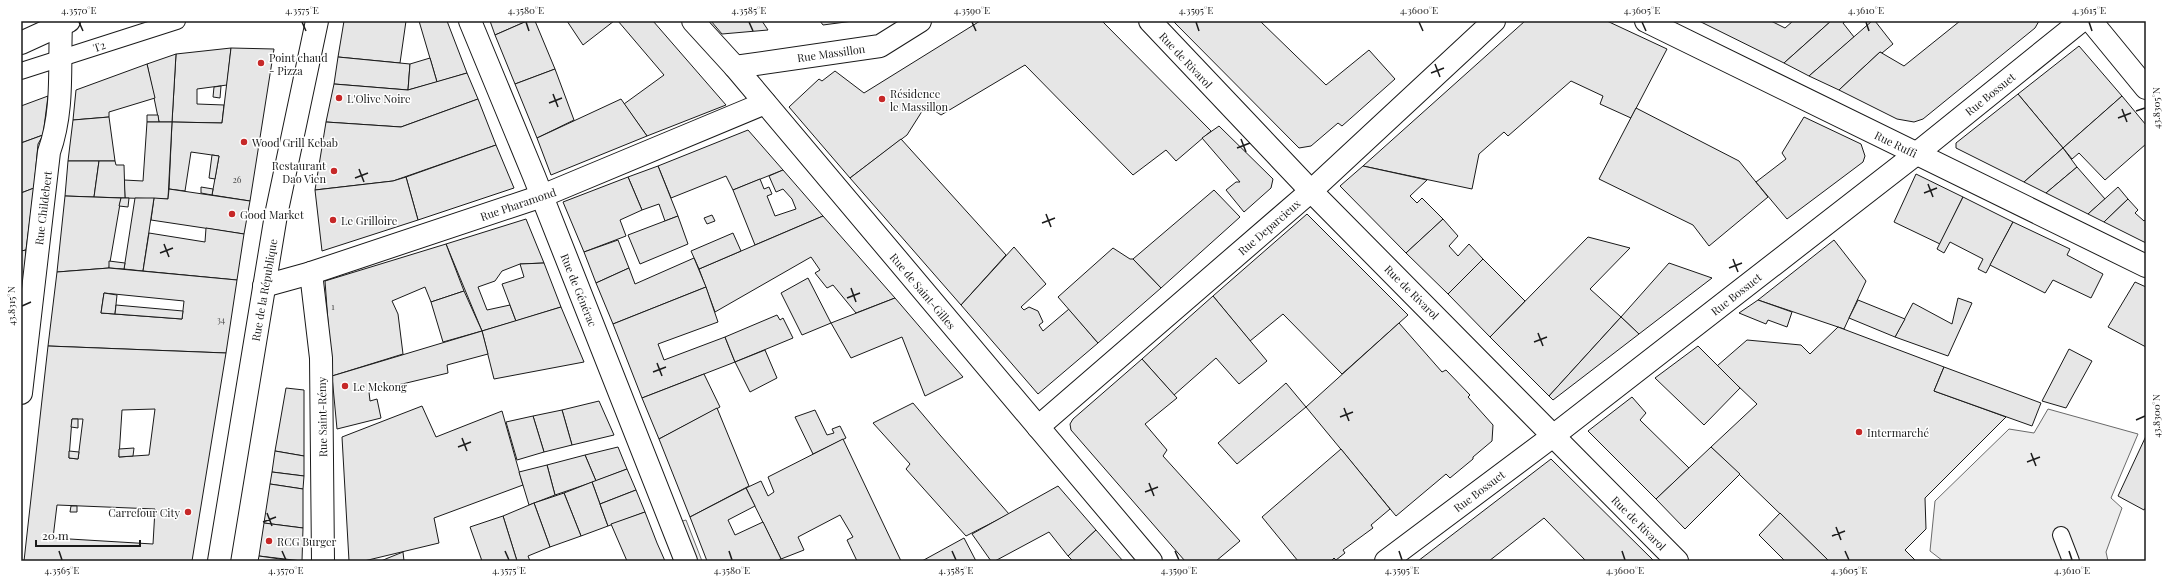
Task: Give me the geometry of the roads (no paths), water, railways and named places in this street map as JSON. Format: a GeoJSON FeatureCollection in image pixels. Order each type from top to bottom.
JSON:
{"type":"FeatureCollection","features":[{"type":"Feature","properties":{"kind":"street","name":"Rue de la République"},"geometry":{"type":"LineString","coordinates":[[219,561],[276,215],[318,21]]}},
{"type":"Feature","properties":{"kind":"street","name":"Rue de Générac"},"geometry":{"type":"LineString","coordinates":[[470,21],[542,196],[686,561]]}},
{"type":"Feature","properties":{"kind":"street","name":"Rue de Saint-Gilles"},"geometry":{"type":"LineString","coordinates":[[693,21],[735,67],[1151,561]]}},
{"type":"Feature","properties":{"kind":"street","name":"Rue Massillon"},"geometry":{"type":"LineString","coordinates":[[735,67],[880,46],[920,21]]}},
{"type":"Feature","properties":{"kind":"street","name":"Rue de Rivarol"},"geometry":{"type":"LineString","coordinates":[[1150,21],[1311,191],[1677,561]]}},
{"type":"Feature","properties":{"kind":"street","name":"Rue Deparcieux"},"geometry":{"type":"LineString","coordinates":[[1038,427],[1311,191],[1494,21]]}},
{"type":"Feature","properties":{"kind":"street","name":"Rue Ruffi"},"geometry":{"type":"LineString","coordinates":[[1646,21],[2146,266]]}},
{"type":"Feature","properties":{"kind":"street","name":"Rue Bossuet"},"geometry":{"type":"LineString","coordinates":[[1386,561],[1553,436],[1916,154],[2081,21]]}},
{"type":"Feature","properties":{"kind":"street"},"geometry":{"type":"LineString","coordinates":[[2091,21],[2146,88]]}},
{"type":"Feature","properties":{"kind":"street","name":"Rue Childebert"},"geometry":{"type":"LineString","coordinates":[[21,393],[49,152],[57,131],[61,87],[59,58],[65,22]]}},
{"type":"Feature","properties":{"kind":"street"},"geometry":{"type":"LineString","coordinates":[[21,43],[65,22]]}},
{"type":"Feature","properties":{"kind":"street","name":"Rue Pharamond"},"geometry":{"type":"LineString","coordinates":[[264,286],[311,273],[542,196],[765,103]]}},
{"type":"Feature","properties":{"kind":"street","name":"Rue Saint-Rémy"},"geometry":{"type":"LineString","coordinates":[[311,273],[321,358],[323,561]]}},
{"type":"Feature","properties":{"kind":"lane","name":"T2"},"geometry":{"type":"LineString","coordinates":[[21,71],[178,21]]}},
{"type":"Feature","properties":{"kind":"lane"},"geometry":{"type":"LineString","coordinates":[[2061,534],[2071,561]]}},
{"type":"Feature","properties":{"kind":"place","name":"Point chaud - Pizza"},"geometry":{"type":"Point","coordinates":[261,63]}},
{"type":"Feature","properties":{"kind":"place","name":"L'Olive Noire"},"geometry":{"type":"Point","coordinates":[339,98]}},
{"type":"Feature","properties":{"kind":"place","name":"Résidence le Massillon"},"geometry":{"type":"Point","coordinates":[882,99]}},
{"type":"Feature","properties":{"kind":"place","name":"Wood Grill Kebab"},"geometry":{"type":"Point","coordinates":[244,142]}},
{"type":"Feature","properties":{"kind":"place","name":"Restaurant Dao Vien"},"geometry":{"type":"Point","coordinates":[334,171]}},
{"type":"Feature","properties":{"kind":"place","name":"Good Market"},"geometry":{"type":"Point","coordinates":[232,214]}},
{"type":"Feature","properties":{"kind":"place","name":"Le Grilloire"},"geometry":{"type":"Point","coordinates":[333,220]}},
{"type":"Feature","properties":{"kind":"place","name":"Le Mekong"},"geometry":{"type":"Point","coordinates":[345,386]}},
{"type":"Feature","properties":{"kind":"place","name":"Intermarché"},"geometry":{"type":"Point","coordinates":[1859,432]}},
{"type":"Feature","properties":{"kind":"place","name":"Carrefour City"},"geometry":{"type":"Point","coordinates":[188,512]}},
{"type":"Feature","properties":{"kind":"place","name":"RCG Burger"},"geometry":{"type":"Point","coordinates":[269,541]}}]}
